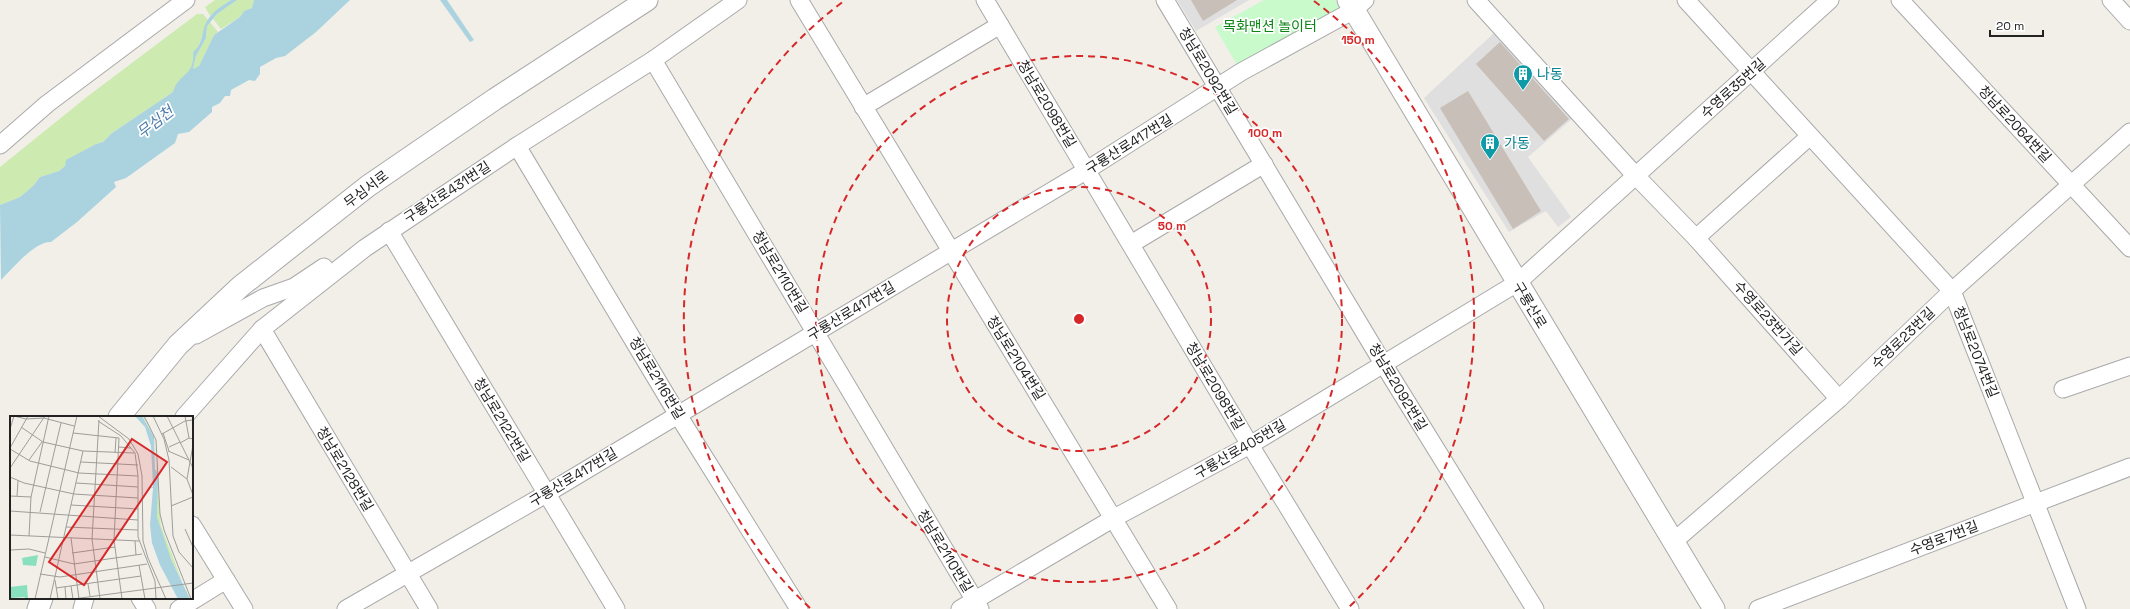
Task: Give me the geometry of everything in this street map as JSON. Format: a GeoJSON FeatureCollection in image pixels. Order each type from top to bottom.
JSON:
{"type":"FeatureCollection","features":[{"type":"Feature","properties":{"kind":"street"},"geometry":{"type":"LineString","coordinates":[[0,145],[47,104],[186,0]]}},
{"type":"Feature","properties":{"kind":"street","name":"무심서로"},"geometry":{"type":"LineString","coordinates":[[120,416],[178,345],[241,286],[368,186],[496,99],[647,0]]}},
{"type":"Feature","properties":{"kind":"street","name":"구룡산로431번길"},"geometry":{"type":"LineString","coordinates":[[185,416],[262,329],[365,248],[517,146],[653,60],[738,0]]}},
{"type":"Feature","properties":{"kind":"street","name":"청남로2104번길"},"geometry":{"type":"LineString","coordinates":[[799,0],[950,252],[1114,518],[1168,609]]}},
{"type":"Feature","properties":{"kind":"street","name":"청남로2098번길"},"geometry":{"type":"LineString","coordinates":[[985,0],[1250,445],[1350,609]]}},
{"type":"Feature","properties":{"kind":"street","name":"청남로2092번길"},"geometry":{"type":"LineString","coordinates":[[1165,0],[1384,365],[1534,609]]}},
{"type":"Feature","properties":{"kind":"street"},"geometry":{"type":"LineString","coordinates":[[1476,0],[1635,176]]}},
{"type":"Feature","properties":{"kind":"street","name":"청남로2074번길"},"geometry":{"type":"LineString","coordinates":[[1686,0],[1952,291],[2077,609]]}},
{"type":"Feature","properties":{"kind":"street","name":"수영로35번길"},"geometry":{"type":"LineString","coordinates":[[1517,283],[1830,0]]}},
{"type":"Feature","properties":{"kind":"street","name":"청남로2064번길"},"geometry":{"type":"LineString","coordinates":[[1900,0],[2130,248]]}},
{"type":"Feature","properties":{"kind":"street"},"geometry":{"type":"LineString","coordinates":[[2111,0],[2130,21]]}},
{"type":"Feature","properties":{"kind":"street","name":"구룡산로417번길"},"geometry":{"type":"LineString","coordinates":[[346,609],[546,494],[1087,170],[1241,72],[1356,3]]}},
{"type":"Feature","properties":{"kind":"street","name":"구룡산로"},"geometry":{"type":"LineString","coordinates":[[1356,3],[1517,283],[1714,609]]}},
{"type":"Feature","properties":{"kind":"street"},"geometry":{"type":"LineString","coordinates":[[863,107],[1000,25]]}},
{"type":"Feature","properties":{"kind":"street","name":"청남로2110번길"},"geometry":{"type":"LineString","coordinates":[[653,60],[977,604]]}},
{"type":"Feature","properties":{"kind":"street","name":"수영로23번길"},"geometry":{"type":"LineString","coordinates":[[1673,542],[1839,399],[1952,291],[2130,132]]}},
{"type":"Feature","properties":{"kind":"street"},"geometry":{"type":"LineString","coordinates":[[1696,238],[1810,136]]}},
{"type":"Feature","properties":{"kind":"street","name":"청남로2116번길"},"geometry":{"type":"LineString","coordinates":[[517,146],[678,414],[799,609]]}},
{"type":"Feature","properties":{"kind":"street"},"geometry":{"type":"LineString","coordinates":[[1131,244],[1264,164]]}},
{"type":"Feature","properties":{"kind":"street","name":"수영로23번가길"},"geometry":{"type":"LineString","coordinates":[[1635,176],[1696,238],[1839,399]]}},
{"type":"Feature","properties":{"kind":"street","name":"청남로2122번길"},"geometry":{"type":"LineString","coordinates":[[389,231],[616,609]]}},
{"type":"Feature","properties":{"kind":"street"},"geometry":{"type":"LineString","coordinates":[[178,345],[263,298],[294,287],[350,250],[365,248]]}},
{"type":"Feature","properties":{"kind":"street","name":"구룡산로405번길"},"geometry":{"type":"LineString","coordinates":[[960,609],[977,604],[1114,518],[1250,445],[1517,283]]}},
{"type":"Feature","properties":{"kind":"street","name":"청남로2128번길"},"geometry":{"type":"LineString","coordinates":[[262,329],[429,609]]}},
{"type":"Feature","properties":{"kind":"street"},"geometry":{"type":"LineString","coordinates":[[2063,389],[2130,366]]}},
{"type":"Feature","properties":{"kind":"street","name":"수영로7번길"},"geometry":{"type":"LineString","coordinates":[[1758,609],[2130,467]]}},
{"type":"Feature","properties":{"kind":"street"},"geometry":{"type":"LineString","coordinates":[[193,528],[244,609]]}},
{"type":"Feature","properties":{"kind":"street"},"geometry":{"type":"LineString","coordinates":[[179,609],[226,580]]}},
{"type":"Feature","properties":{"kind":"street"},"geometry":{"type":"LineString","coordinates":[[38,609],[42,599]]}},
{"type":"Feature","properties":{"kind":"street"},"geometry":{"type":"LineString","coordinates":[[82,609],[85,599]]}},
{"type":"Feature","properties":{"kind":"street"},"geometry":{"type":"LineString","coordinates":[[141,599],[147,609]]}},
{"type":"Feature","properties":{"kind":"shaded area"},"geometry":{"type":"Polygon","coordinates":[[[1177,0],[1249,0],[1196,31],[1177,0]]]}},
{"type":"Feature","properties":{"kind":"shaded area"},"geometry":{"type":"Polygon","coordinates":[[[1495,32],[1572,119],[1528,157],[1571,217],[1558,227],[1546,211],[1509,232],[1424,98],[1495,32]]]}},
{"type":"Feature","properties":{"kind":"green space"},"geometry":{"type":"Polygon","coordinates":[[[215,0],[231,0],[210,16],[205,7],[215,0]]]}},
{"type":"Feature","properties":{"kind":"green space"},"geometry":{"type":"Polygon","coordinates":[[[237,0],[254,0],[252,8],[244,11],[240,17],[221,29],[213,19],[217,14],[237,0]]]}},
{"type":"Feature","properties":{"kind":"green space","name":"목화맨션 놀이터"},"geometry":{"type":"Polygon","coordinates":[[[1264,0],[1335,0],[1344,15],[1241,72],[1215,27],[1264,0]]]}},
{"type":"Feature","properties":{"kind":"green space"},"geometry":{"type":"Polygon","coordinates":[[[197,14],[203,14],[208,20],[198,48],[193,52],[194,61],[190,71],[186,74],[173,92],[112,133],[103,142],[96,144],[67,160],[65,166],[59,171],[40,177],[33,186],[20,197],[0,205],[0,167],[88,96],[197,14]]]}},
{"type":"Feature","properties":{"kind":"green space"},"geometry":{"type":"Polygon","coordinates":[[[210,22],[218,32],[214,35],[199,66],[193,70],[196,56],[206,38],[207,26],[210,22]]]}},
{"type":"Feature","properties":{"kind":"water","name":"무심천"},"geometry":{"type":"Polygon","coordinates":[[[231,0],[237,0],[217,14],[207,26],[206,38],[196,56],[193,69],[199,66],[214,35],[240,17],[244,11],[252,8],[254,0],[350,0],[316,32],[285,56],[276,58],[260,67],[260,74],[255,81],[249,80],[231,90],[230,96],[225,96],[220,103],[212,107],[212,112],[189,132],[178,134],[175,143],[126,178],[114,182],[116,187],[77,222],[51,242],[38,246],[31,251],[1,280],[0,205],[20,197],[33,186],[40,177],[59,171],[65,166],[66,160],[96,144],[103,142],[112,133],[173,92],[179,81],[192,66],[193,52],[197,49],[201,41],[205,25],[209,17],[231,0]]]}},
{"type":"Feature","properties":{"kind":"water"},"geometry":{"type":"Polygon","coordinates":[[[440,0],[447,0],[474,40],[470,42],[440,0]]]}},
{"type":"Feature","properties":{"kind":"building"},"geometry":{"type":"Polygon","coordinates":[[[1191,0],[1237,0],[1203,21],[1191,0]]]}},
{"type":"Feature","properties":{"kind":"building","name":"나동"},"geometry":{"type":"Polygon","coordinates":[[[1500,42],[1569,119],[1544,141],[1476,64],[1500,42]]]}},
{"type":"Feature","properties":{"kind":"building","name":"가동"},"geometry":{"type":"Polygon","coordinates":[[[1468,91],[1541,211],[1513,229],[1440,108],[1468,91]]]}},
{"type":"Feature","properties":{"kind":"place","name":"나동"},"geometry":{"type":"Point","coordinates":[1523,91]}},
{"type":"Feature","properties":{"kind":"place","name":"가동"},"geometry":{"type":"Point","coordinates":[1490,160]}}]}
